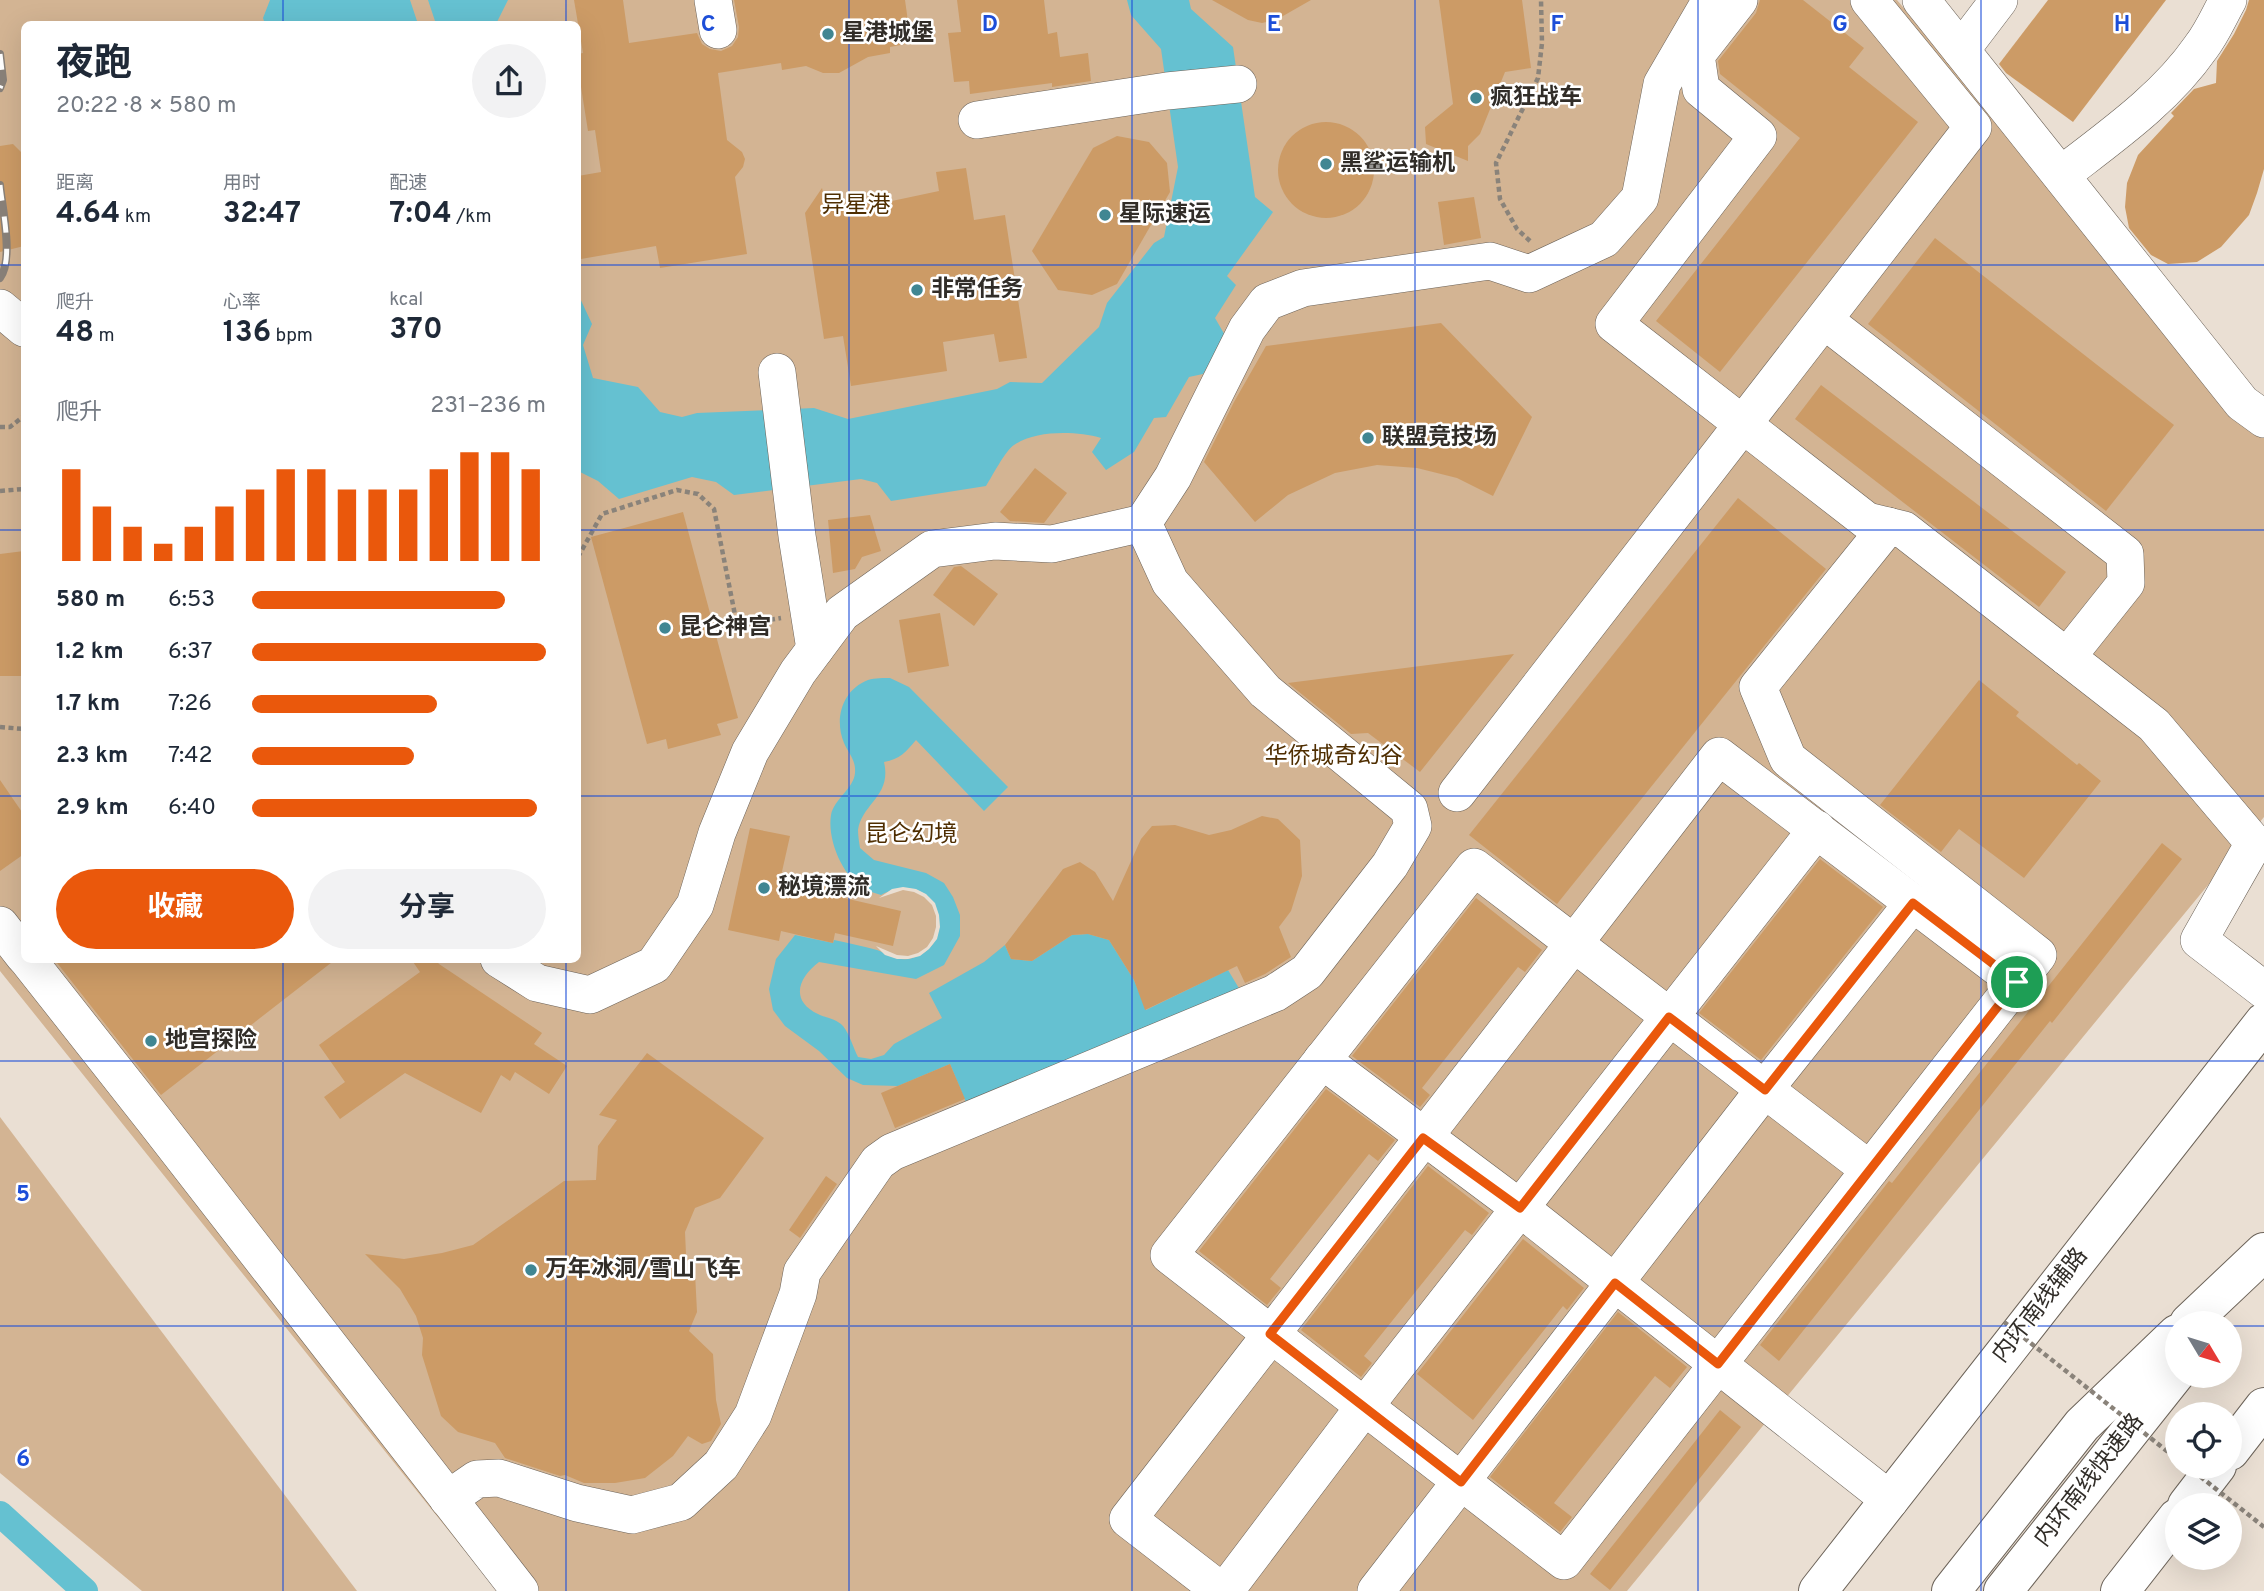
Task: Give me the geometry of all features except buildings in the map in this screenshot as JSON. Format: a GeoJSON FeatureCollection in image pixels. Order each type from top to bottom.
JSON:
{"type":"FeatureCollection","features":[{"type":"Feature","properties":{"kind":"main road","name":"内环南线辅路"},"geometry":{"type":"LineString","coordinates":[[1818,1591],[2264,1022]]}},
{"type":"Feature","properties":{"kind":"main road"},"geometry":{"type":"LineString","coordinates":[[2202,1311],[2264,1252]]}},
{"type":"Feature","properties":{"kind":"main road"},"geometry":{"type":"LineString","coordinates":[[2225,1311],[2264,1262]]}},
{"type":"Feature","properties":{"kind":"main road"},"geometry":{"type":"LineString","coordinates":[[1951,1591],[2082,1425],[2165,1345]]}},
{"type":"Feature","properties":{"kind":"main road","name":"内环南线快速路"},"geometry":{"type":"LineString","coordinates":[[2007,1586],[2165,1387]]}},
{"type":"Feature","properties":{"kind":"main road"},"geometry":{"type":"LineString","coordinates":[[2242,1435],[2264,1407]]}},
{"type":"Feature","properties":{"kind":"main road"},"geometry":{"type":"LineString","coordinates":[[2196,1493],[2207,1479]]}},
{"type":"Feature","properties":{"kind":"main road"},"geometry":{"type":"LineString","coordinates":[[2120,1591],[2165,1533]]}},
{"type":"Feature","properties":{"kind":"street"},"geometry":{"type":"LineString","coordinates":[[812,632],[932,549],[995,541],[1052,544],[1143,523],[1172,477],[1248,329],[1267,302],[1303,288],[1489,261],[1529,274],[1604,239],[1640,198],[1662,84],[1711,0]]}},
{"type":"Feature","properties":{"kind":"street"},"geometry":{"type":"LineString","coordinates":[[1739,0],[1696,55],[1701,89],[1758,135],[1614,324],[1867,521],[1903,530],[2154,725],[2254,843],[2199,940],[2264,990]]}},
{"type":"Feature","properties":{"kind":"street"},"geometry":{"type":"LineString","coordinates":[[1457,793],[1973,127],[1869,0]]}},
{"type":"Feature","properties":{"kind":"street"},"geometry":{"type":"LineString","coordinates":[[1921,0],[2242,402],[2264,419]]}},
{"type":"Feature","properties":{"kind":"street"},"geometry":{"type":"LineString","coordinates":[[1961,50],[1999,0]]}},
{"type":"Feature","properties":{"kind":"street"},"geometry":{"type":"LineString","coordinates":[[2060,175],[2128,123],[2176,79],[2202,47],[2228,0]]}},
{"type":"Feature","properties":{"kind":"street"},"geometry":{"type":"LineString","coordinates":[[977,120],[1167,91],[1238,84]]}},
{"type":"Feature","properties":{"kind":"street"},"geometry":{"type":"LineString","coordinates":[[0,308],[21,326]]}},
{"type":"Feature","properties":{"kind":"street"},"geometry":{"type":"LineString","coordinates":[[1824,320],[2125,554],[2126,583],[2067,657]]}},
{"type":"Feature","properties":{"kind":"street"},"geometry":{"type":"LineString","coordinates":[[505,963],[537,983],[590,995],[654,965],[695,905],[717,833],[750,752],[798,672],[812,632],[777,372]]}},
{"type":"Feature","properties":{"kind":"street"},"geometry":{"type":"LineString","coordinates":[[448,1499],[477,1479],[499,1478],[577,1503],[632,1515],[681,1502],[721,1465],[753,1415],[798,1294],[802,1272],[878,1162],[892,1152],[1275,993],[1307,972],[1390,865],[1413,826],[1409,809],[1265,691],[1170,582],[1143,523]]}},
{"type":"Feature","properties":{"kind":"street"},"geometry":{"type":"LineString","coordinates":[[1870,1170],[1474,867],[1169,1255],[1564,1561],[1870,1170],[2038,955],[1788,759],[1758,687],[1888,526]]}},
{"type":"Feature","properties":{"kind":"street"},"geometry":{"type":"LineString","coordinates":[[1817,830],[1223,1591],[1128,1519],[1719,756],[1817,830],[2017,982]]}},
{"type":"Feature","properties":{"kind":"street"},"geometry":{"type":"LineString","coordinates":[[1376,1591],[1913,903]]}},
{"type":"Feature","properties":{"kind":"street"},"geometry":{"type":"LineString","coordinates":[[0,925],[21,952]]}},
{"type":"Feature","properties":{"kind":"street"},"geometry":{"type":"LineString","coordinates":[[30,963],[520,1591]]}},
{"type":"Feature","properties":{"kind":"street"},"geometry":{"type":"LineString","coordinates":[[1322,1060],[1520,1208],[1889,1500]]}},
{"type":"Feature","properties":{"kind":"path"},"geometry":{"type":"LineString","coordinates":[[1541,0],[1542,43],[1538,78],[1496,163],[1500,200],[1517,229],[1539,250],[1567,256]]}},
{"type":"Feature","properties":{"kind":"path"},"geometry":{"type":"LineString","coordinates":[[0,427],[10,427],[21,418]]}},
{"type":"Feature","properties":{"kind":"path"},"geometry":{"type":"LineString","coordinates":[[0,491],[21,489]]}},
{"type":"Feature","properties":{"kind":"path"},"geometry":{"type":"LineString","coordinates":[[581,551],[602,514],[677,490],[698,494],[714,509],[737,625],[812,632]]}},
{"type":"Feature","properties":{"kind":"path"},"geometry":{"type":"LineString","coordinates":[[0,727],[21,729]]}},
{"type":"Feature","properties":{"kind":"path"},"geometry":{"type":"LineString","coordinates":[[2004,1322],[2165,1449]]}},
{"type":"Feature","properties":{"kind":"path"},"geometry":{"type":"LineString","coordinates":[[2203,1479],[2264,1527]]}},
{"type":"Feature","properties":{"kind":"green space","name":"华侨城奇幻谷"},"geometry":{"type":"Polygon","coordinates":[[[0,0],[1897,0],[2237,406],[2264,429],[2264,817],[1627,1591],[497,1591],[0,971],[0,0]]]}},
{"type":"Feature","properties":{"kind":"green space"},"geometry":{"type":"Polygon","coordinates":[[[0,1117],[357,1591],[142,1591],[0,1473],[0,1117]]]}},
{"type":"Feature","properties":{"kind":"water"},"geometry":{"type":"Polygon","coordinates":[[[270,0],[410,0],[417,21],[264,21],[270,0]]]}},
{"type":"Feature","properties":{"kind":"water"},"geometry":{"type":"Polygon","coordinates":[[[428,0],[508,0],[498,21],[435,21],[428,0]]]}},
{"type":"Feature","properties":{"kind":"water"},"geometry":{"type":"Polygon","coordinates":[[[1127,0],[1189,0],[1191,9],[1233,47],[1255,197],[1273,212],[1227,276],[1236,285],[1215,318],[1226,337],[1203,374],[1189,377],[1166,417],[1154,418],[1134,452],[1106,470],[1092,452],[1101,438],[1068,433],[1045,434],[1023,440],[1010,448],[986,486],[891,501],[877,483],[861,479],[734,495],[716,482],[692,477],[619,499],[598,481],[581,472],[581,300],[592,324],[583,345],[593,378],[638,387],[660,412],[682,417],[697,413],[814,408],[848,419],[997,389],[1010,382],[1042,383],[1099,327],[1107,303],[1154,243],[1164,237],[1178,167],[1161,49],[1131,15],[1127,0]]]}},
{"type":"Feature","properties":{"kind":"water"},"geometry":{"type":"Polygon","coordinates":[[[890,678],[909,687],[1008,787],[984,811],[916,740],[902,754],[884,762],[884,783],[865,813],[858,830],[860,848],[874,860],[926,873],[944,883],[960,915],[960,936],[944,965],[916,979],[819,962],[806,974],[800,988],[803,1002],[818,1014],[843,1026],[858,1057],[871,1059],[884,1055],[894,1044],[942,1018],[929,993],[984,962],[1005,945],[1011,959],[1032,961],[1072,935],[1088,934],[1109,940],[1134,980],[1146,1010],[1228,970],[1240,990],[970,1112],[950,1064],[898,1086],[863,1085],[847,1078],[819,1051],[785,1026],[773,1010],[769,989],[776,959],[795,935],[833,943],[834,940],[903,959],[925,952],[935,940],[939,926],[937,912],[929,899],[917,891],[901,888],[881,895],[866,890],[850,877],[844,868],[834,847],[830,825],[833,809],[851,784],[855,773],[853,761],[841,734],[842,706],[859,685],[871,679],[890,678]]]}},
{"type":"Feature","properties":{"kind":"pier"},"geometry":{"type":"Polygon","coordinates":[[[903,887],[926,894],[935,903],[940,927],[937,939],[920,956],[897,959],[885,955],[876,946],[897,955],[918,953],[927,947],[936,927],[932,905],[924,897],[903,890],[879,898],[892,889],[903,887]]]}},
{"type":"Feature","properties":{"kind":"waterway"},"geometry":{"type":"LineString","coordinates":[[0,1514],[85,1591]]}},
{"type":"Feature","properties":{"kind":"railway"},"geometry":{"type":"LineString","coordinates":[[0,54],[3,80],[0,88]]}},
{"type":"Feature","properties":{"kind":"railway"},"geometry":{"type":"LineString","coordinates":[[0,185],[7,246],[0,278]]}},
{"type":"Feature","properties":{"kind":"place","name":"星港城堡"},"geometry":{"type":"Point","coordinates":[828,34]}},
{"type":"Feature","properties":{"kind":"place","name":"疯狂战车"},"geometry":{"type":"Point","coordinates":[1476,98]}},
{"type":"Feature","properties":{"kind":"place","name":"黑鲨运输机"},"geometry":{"type":"Point","coordinates":[1326,164]}},
{"type":"Feature","properties":{"kind":"place","name":"星际速运"},"geometry":{"type":"Point","coordinates":[1105,215]}},
{"type":"Feature","properties":{"kind":"place","name":"非常任务"},"geometry":{"type":"Point","coordinates":[917,290]}},
{"type":"Feature","properties":{"kind":"place","name":"联盟竞技场"},"geometry":{"type":"Point","coordinates":[1368,438]}},
{"type":"Feature","properties":{"kind":"place","name":"昆仑神宫"},"geometry":{"type":"Point","coordinates":[665,628]}},
{"type":"Feature","properties":{"kind":"place","name":"秘境漂流"},"geometry":{"type":"Point","coordinates":[764,888]}},
{"type":"Feature","properties":{"kind":"place","name":"地宫探险"},"geometry":{"type":"Point","coordinates":[151,1041]}},
{"type":"Feature","properties":{"kind":"place","name":"万年冰洞/雪山飞车"},"geometry":{"type":"Point","coordinates":[531,1270]}},
{"type":"Feature","properties":{"kind":"route"},"geometry":{"type":"LineString","coordinates":[[1913,903],[2017,982],[1718,1364],[1615,1283],[1461,1482],[1270,1334],[1423,1138],[1520,1208],[1669,1017],[1765,1090],[1913,903]]}},
{"type":"Feature","properties":{"kind":"park label","name":"异星港"},"geometry":{"type":"Point","coordinates":[856,206]}},
{"type":"Feature","properties":{"kind":"park label","name":"昆仑幻境"},"geometry":{"type":"Point","coordinates":[911,835]}}]}
